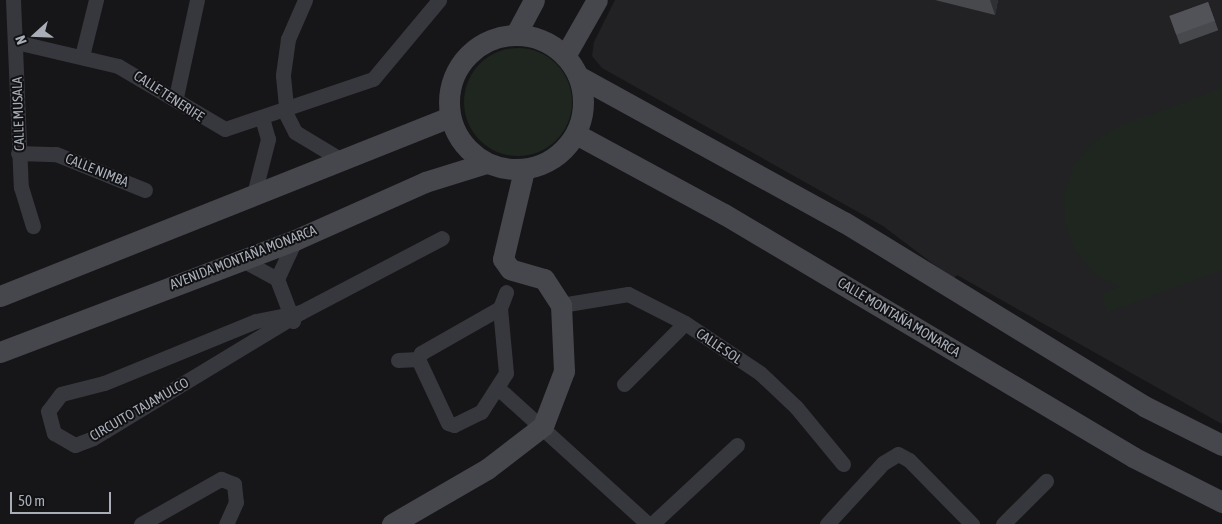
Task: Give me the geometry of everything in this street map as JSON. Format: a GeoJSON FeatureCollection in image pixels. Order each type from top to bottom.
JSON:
{"type":"FeatureCollection","features":[{"type":"Feature","properties":{"kind":"main road"},"geometry":{"type":"LineString","coordinates":[[516,34],[534,0]]}},
{"type":"Feature","properties":{"kind":"main road"},"geometry":{"type":"LineString","coordinates":[[565,56],[597,0]]}},
{"type":"Feature","properties":{"kind":"main road"},"geometry":{"type":"LineString","coordinates":[[516,34],[543,41],[565,56],[578,76],[583,95],[576,134],[563,151],[524,170],[486,163],[469,152],[450,117],[453,77],[463,60],[490,40],[516,34]]}},
{"type":"Feature","properties":{"kind":"main road"},"geometry":{"type":"LineString","coordinates":[[578,76],[844,222],[1144,406],[1222,445]]}},
{"type":"Feature","properties":{"kind":"main road"},"geometry":{"type":"LineString","coordinates":[[0,296],[345,162],[450,117]]}},
{"type":"Feature","properties":{"kind":"main road","name":"CALLE MONTAÑA MONARCA"},"geometry":{"type":"LineString","coordinates":[[576,134],[732,218],[1133,457],[1222,502]]}},
{"type":"Feature","properties":{"kind":"main road","name":"AVENIDA MONTAÑA MONARCA"},"geometry":{"type":"LineString","coordinates":[[0,352],[239,258],[295,240],[425,182],[486,163]]}},
{"type":"Feature","properties":{"kind":"main road"},"geometry":{"type":"LineString","coordinates":[[392,524],[487,469],[543,426],[564,371],[561,305],[544,279],[510,269],[503,259],[524,170]]}},
{"type":"Feature","properties":{"kind":"street","name":"CALLE MUSALA"},"geometry":{"type":"LineString","coordinates":[[13,0],[16,42],[18,153],[21,187],[33,226]]}},
{"type":"Feature","properties":{"kind":"street"},"geometry":{"type":"LineString","coordinates":[[82,56],[96,0]]}},
{"type":"Feature","properties":{"kind":"street"},"geometry":{"type":"LineString","coordinates":[[176,98],[197,0]]}},
{"type":"Feature","properties":{"kind":"street"},"geometry":{"type":"LineString","coordinates":[[305,0],[288,39],[283,76],[286,106],[295,132],[345,162]]}},
{"type":"Feature","properties":{"kind":"street","name":"CALLE TENERIFE"},"geometry":{"type":"LineString","coordinates":[[16,42],[82,56],[137,74],[225,129],[262,118],[286,106],[373,79],[440,0]]}},
{"type":"Feature","properties":{"kind":"street"},"geometry":{"type":"LineString","coordinates":[[253,198],[268,139],[262,118]]}},
{"type":"Feature","properties":{"kind":"street"},"geometry":{"type":"LineString","coordinates":[[268,139],[295,132]]}},
{"type":"Feature","properties":{"kind":"street","name":"CALLE NIMBA"},"geometry":{"type":"LineString","coordinates":[[18,153],[56,154],[145,190]]}},
{"type":"Feature","properties":{"kind":"street","name":"CIRCUITO TAJAMULCO"},"geometry":{"type":"LineString","coordinates":[[295,315],[256,321],[104,383],[60,394],[48,411],[54,433],[75,445],[93,438],[295,315],[442,238]]}},
{"type":"Feature","properties":{"kind":"street"},"geometry":{"type":"LineString","coordinates":[[277,279],[295,240]]}},
{"type":"Feature","properties":{"kind":"street"},"geometry":{"type":"LineString","coordinates":[[239,258],[277,279],[295,315]]}},
{"type":"Feature","properties":{"kind":"street"},"geometry":{"type":"LineString","coordinates":[[418,359],[451,432],[481,412],[499,389],[506,373],[500,308],[506,292]]}},
{"type":"Feature","properties":{"kind":"street","name":"CALLE SOL"},"geometry":{"type":"LineString","coordinates":[[561,305],[628,294],[685,323],[760,374],[796,407],[843,464]]}},
{"type":"Feature","properties":{"kind":"street"},"geometry":{"type":"LineString","coordinates":[[418,359],[421,353],[500,308]]}},
{"type":"Feature","properties":{"kind":"street"},"geometry":{"type":"LineString","coordinates":[[624,384],[685,323]]}},
{"type":"Feature","properties":{"kind":"street"},"geometry":{"type":"LineString","coordinates":[[398,360],[418,359]]}},
{"type":"Feature","properties":{"kind":"street"},"geometry":{"type":"LineString","coordinates":[[499,389],[543,426],[648,524]]}},
{"type":"Feature","properties":{"kind":"street"},"geometry":{"type":"LineString","coordinates":[[652,524],[736,445]]}},
{"type":"Feature","properties":{"kind":"street"},"geometry":{"type":"LineString","coordinates":[[827,524],[883,463],[898,454],[909,460],[972,524]]}},
{"type":"Feature","properties":{"kind":"street"},"geometry":{"type":"LineString","coordinates":[[141,524],[221,478],[234,484],[236,502],[226,524]]}},
{"type":"Feature","properties":{"kind":"street"},"geometry":{"type":"LineString","coordinates":[[1002,524],[1046,481]]}},
{"type":"Feature","properties":{"kind":"shaded area"},"geometry":{"type":"Polygon","coordinates":[[[615,0],[1222,0],[1222,424],[957,275],[953,279],[883,226],[602,68],[592,56],[594,42],[615,0]]]}},
{"type":"Feature","properties":{"kind":"shaded area"},"geometry":{"type":"Polygon","coordinates":[[[518,48],[539,52],[556,64],[568,81],[572,102],[568,123],[556,140],[539,152],[518,156],[497,152],[480,140],[468,123],[464,102],[468,81],[480,64],[497,52],[518,48]]]}},
{"type":"Feature","properties":{"kind":"shaded area"},"geometry":{"type":"Polygon","coordinates":[[[1222,88],[1222,270],[1108,312],[1101,294],[1119,287],[1094,273],[1075,251],[1065,224],[1064,195],[1073,167],[1091,144],[1115,128],[1222,88]]]}},
{"type":"Feature","properties":{"kind":"building"},"geometry":{"type":"Polygon","coordinates":[[[1208,2],[1215,21],[1176,35],[1169,16],[1208,2]]]}}]}
